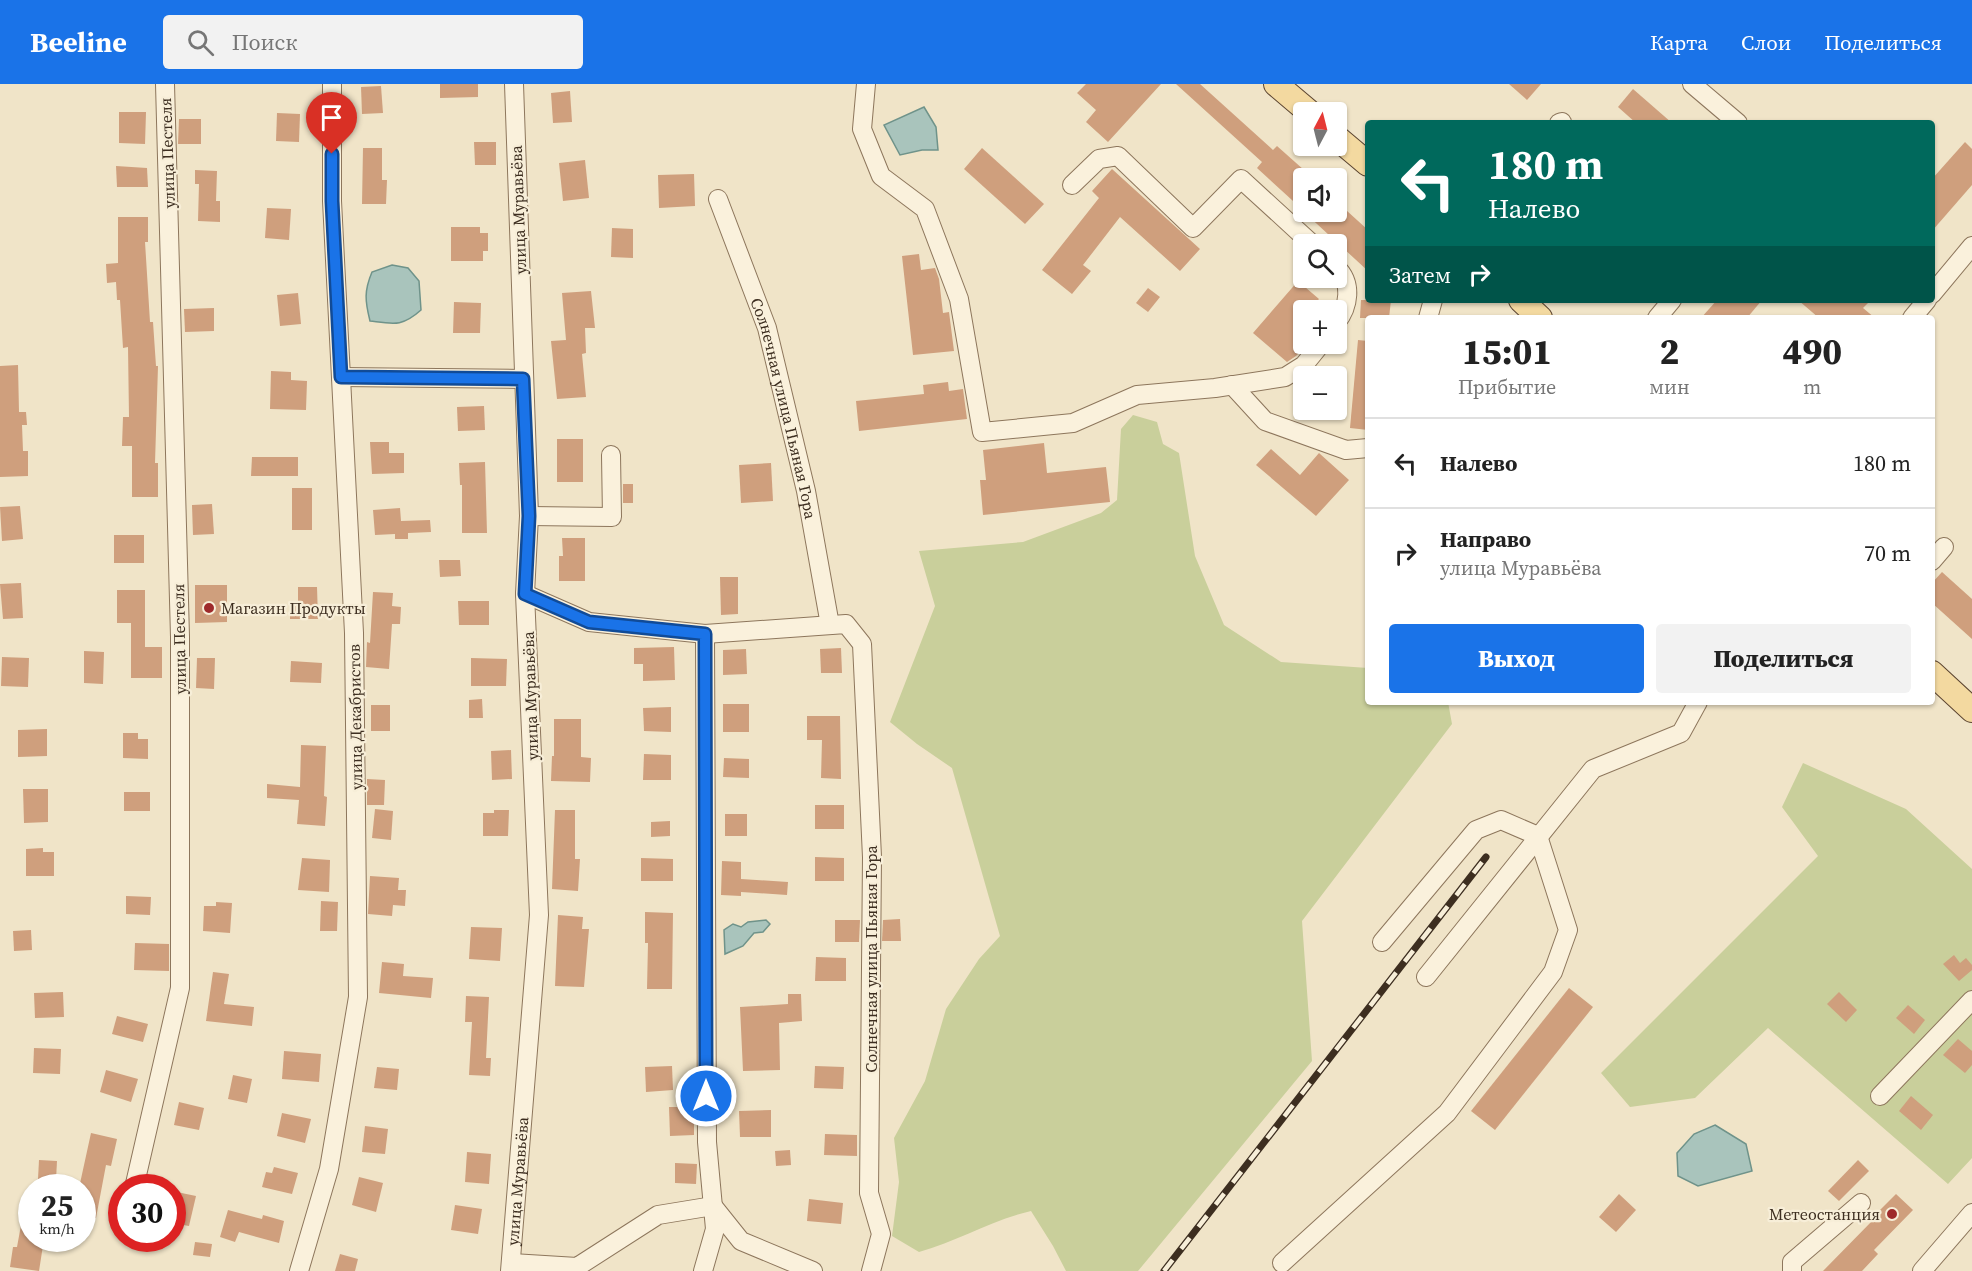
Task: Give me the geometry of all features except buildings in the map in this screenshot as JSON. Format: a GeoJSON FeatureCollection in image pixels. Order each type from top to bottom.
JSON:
{"type":"FeatureCollection","features":[{"type":"Feature","properties":{"kind":"main road"},"geometry":{"type":"LineString","coordinates":[[1276,84],[1297,102]]}},
{"type":"Feature","properties":{"kind":"main road"},"geometry":{"type":"LineString","coordinates":[[1347,146],[1365,161]]}},
{"type":"Feature","properties":{"kind":"main road"},"geometry":{"type":"LineString","coordinates":[[1524,303],[1537,315]]}},
{"type":"Feature","properties":{"kind":"main road"},"geometry":{"type":"LineString","coordinates":[[1935,676],[1972,710]]}},
{"type":"Feature","properties":{"kind":"street","name":"улица Пестеля"},"geometry":{"type":"LineString","coordinates":[[137,1174],[180,988],[180,637],[165,84]]}},
{"type":"Feature","properties":{"kind":"street","name":"улица Декабристов"},"geometry":{"type":"LineString","coordinates":[[299,1271],[329,1169],[358,997],[354,633],[332,201],[332,84]]}},
{"type":"Feature","properties":{"kind":"street","name":"улица Муравьёва"},"geometry":{"type":"LineString","coordinates":[[511,1267],[539,915],[525,594],[529,516],[514,84]]}},
{"type":"Feature","properties":{"kind":"street"},"geometry":{"type":"LineString","coordinates":[[866,84],[862,129],[881,176],[925,209],[959,299],[982,432],[1073,423],[1137,395],[1232,386],[1285,377],[1304,365],[1313,354]]}},
{"type":"Feature","properties":{"kind":"street"},"geometry":{"type":"LineString","coordinates":[[1692,84],[1734,120]]}},
{"type":"Feature","properties":{"kind":"street"},"geometry":{"type":"LineString","coordinates":[[1072,185],[1099,159],[1118,156],[1193,228],[1241,179],[1301,234]]}},
{"type":"Feature","properties":{"kind":"street","name":"Солнечная улица Пьяная Гора"},"geometry":{"type":"LineString","coordinates":[[718,199],[766,328],[806,491],[830,625],[846,624],[861,644],[872,857],[869,1193],[882,1234],[871,1271]]}},
{"type":"Feature","properties":{"kind":"street"},"geometry":{"type":"LineString","coordinates":[[1935,290],[1972,246]]}},
{"type":"Feature","properties":{"kind":"street"},"geometry":{"type":"LineString","coordinates":[[1347,287],[1349,292],[1347,302]]}},
{"type":"Feature","properties":{"kind":"street"},"geometry":{"type":"LineString","coordinates":[[1660,315],[1670,303]]}},
{"type":"Feature","properties":{"kind":"street"},"geometry":{"type":"LineString","coordinates":[[1914,315],[1924,303]]}},
{"type":"Feature","properties":{"kind":"street"},"geometry":{"type":"LineString","coordinates":[[341,377],[523,379]]}},
{"type":"Feature","properties":{"kind":"street"},"geometry":{"type":"LineString","coordinates":[[1232,386],[1265,422],[1346,450],[1365,448]]}},
{"type":"Feature","properties":{"kind":"street"},"geometry":{"type":"LineString","coordinates":[[529,516],[612,518],[611,455]]}},
{"type":"Feature","properties":{"kind":"street"},"geometry":{"type":"LineString","coordinates":[[525,594],[589,622],[705,634],[830,625]]}},
{"type":"Feature","properties":{"kind":"street"},"geometry":{"type":"LineString","coordinates":[[703,1271],[715,1229],[707,1142],[705,634]]}},
{"type":"Feature","properties":{"kind":"street"},"geometry":{"type":"LineString","coordinates":[[1426,977],[1593,769],[1681,733],[1696,705]]}},
{"type":"Feature","properties":{"kind":"street"},"geometry":{"type":"LineString","coordinates":[[1282,1263],[1447,1113],[1553,972],[1568,930],[1538,836],[1501,820],[1476,830],[1382,942]]}},
{"type":"Feature","properties":{"kind":"street"},"geometry":{"type":"LineString","coordinates":[[1880,1096],[1972,1000]]}},
{"type":"Feature","properties":{"kind":"street"},"geometry":{"type":"LineString","coordinates":[[1792,1271],[1792,1262],[1861,1203]]}},
{"type":"Feature","properties":{"kind":"street"},"geometry":{"type":"LineString","coordinates":[[511,1267],[577,1267],[658,1215],[713,1206]]}},
{"type":"Feature","properties":{"kind":"street"},"geometry":{"type":"LineString","coordinates":[[713,1206],[741,1241],[813,1271]]}},
{"type":"Feature","properties":{"kind":"street"},"geometry":{"type":"LineString","coordinates":[[1922,1271],[1972,1213]]}},
{"type":"Feature","properties":{"kind":"green space"},"geometry":{"type":"Polygon","coordinates":[[[1133,415],[1157,422],[1163,444],[1179,453],[1195,556],[1224,625],[1281,662],[1365,668],[1365,705],[1449,705],[1452,724],[1302,921],[1312,1061],[1138,1271],[1066,1271],[1031,1211],[919,1252],[892,1236],[899,1182],[894,1138],[925,1081],[946,1009],[979,959],[1000,936],[952,768],[890,722],[935,606],[919,551],[1023,542],[1101,513],[1117,500],[1121,429],[1133,415]]]}},
{"type":"Feature","properties":{"kind":"green space"},"geometry":{"type":"Polygon","coordinates":[[[1803,763],[1906,809],[1972,869],[1972,1158],[1948,1184],[1768,1028],[1695,1098],[1630,1107],[1601,1073],[1818,856],[1782,807],[1803,763]]]}},
{"type":"Feature","properties":{"kind":"water"},"geometry":{"type":"Polygon","coordinates":[[[924,107],[936,127],[938,150],[922,150],[900,155],[884,125],[924,107]]]}},
{"type":"Feature","properties":{"kind":"water"},"geometry":{"type":"Polygon","coordinates":[[[392,265],[408,268],[419,281],[421,310],[403,322],[370,321],[366,296],[372,272],[392,265]]]}},
{"type":"Feature","properties":{"kind":"water"},"geometry":{"type":"Polygon","coordinates":[[[766,920],[770,924],[763,932],[754,933],[743,946],[725,954],[724,930],[733,924],[741,927],[748,922],[766,920]]]}},
{"type":"Feature","properties":{"kind":"water"},"geometry":{"type":"Polygon","coordinates":[[[1715,1125],[1746,1144],[1752,1171],[1698,1186],[1678,1176],[1677,1153],[1694,1134],[1715,1125]]]}},
{"type":"Feature","properties":{"kind":"railway"},"geometry":{"type":"LineString","coordinates":[[1164,1271],[1486,857]]}},
{"type":"Feature","properties":{"kind":"place","name":"Магазин Продукты"},"geometry":{"type":"Point","coordinates":[209,608]}},
{"type":"Feature","properties":{"kind":"place","name":"Метеостанция"},"geometry":{"type":"Point","coordinates":[1892,1214]}},
{"type":"Feature","properties":{"kind":"route"},"geometry":{"type":"LineString","coordinates":[[332,154],[332,201],[341,377],[523,379],[529,516],[525,594],[589,622],[705,634],[706,1096]]}}]}
